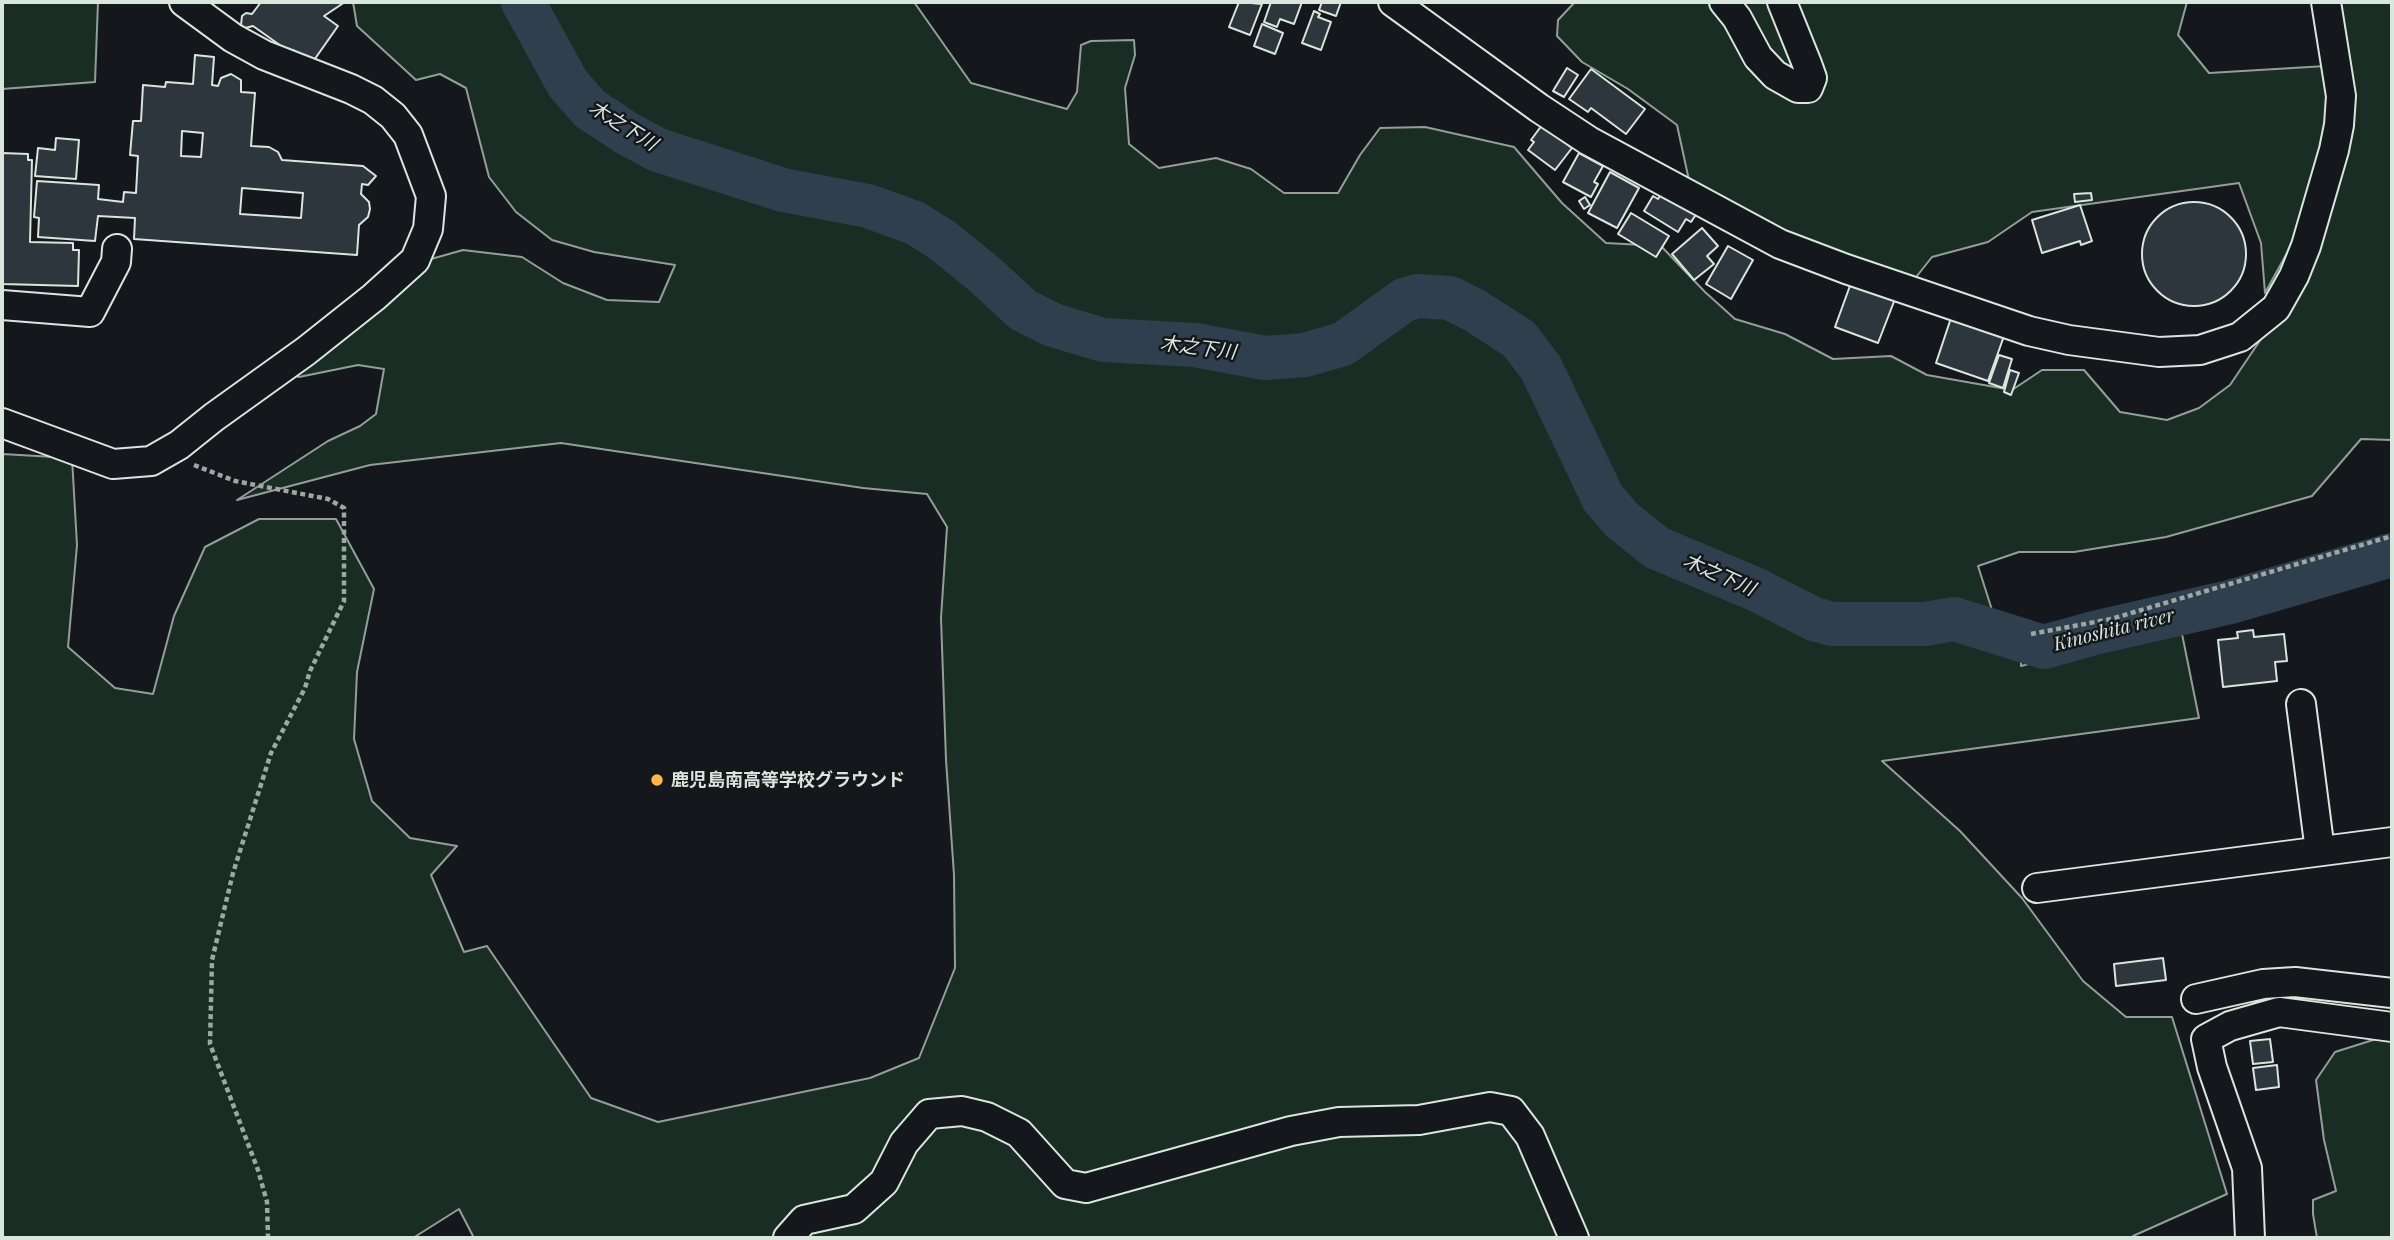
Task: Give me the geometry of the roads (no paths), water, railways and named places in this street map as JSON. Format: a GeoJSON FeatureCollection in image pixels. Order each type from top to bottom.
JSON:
{"type":"FeatureCollection","features":[{"type":"Feature","properties":{"kind":"street"},"geometry":{"type":"LineString","coordinates":[[2,423],[113,464],[151,461],[179,445],[306,351],[374,297],[415,260],[428,229],[432,196],[408,135],[393,116],[373,100],[351,89],[264,55],[233,38],[184,2]]}},
{"type":"Feature","properties":{"kind":"street"},"geometry":{"type":"LineString","coordinates":[[1393,2],[1589,141],[1780,244],[1846,270],[2029,331],[2069,340],[2159,352],[2200,350],[2240,337],[2276,308],[2294,276],[2306,246],[2339,125],[2341,96],[2326,2]]}},
{"type":"Feature","properties":{"kind":"street"},"geometry":{"type":"LineString","coordinates":[[1724,2],[1737,18],[1758,57],[1775,75],[1798,88],[1808,88],[1812,78],[1782,2]]}},
{"type":"Feature","properties":{"kind":"street"},"geometry":{"type":"LineString","coordinates":[[2,304],[90,312],[116,262],[117,248]]}},
{"type":"Feature","properties":{"kind":"street"},"geometry":{"type":"LineString","coordinates":[[2301,704],[2320,851]]}},
{"type":"Feature","properties":{"kind":"street"},"geometry":{"type":"LineString","coordinates":[[2037,888],[2392,842]]}},
{"type":"Feature","properties":{"kind":"street"},"geometry":{"type":"LineString","coordinates":[[2196,999],[2263,984],[2295,982],[2392,993]]}},
{"type":"Feature","properties":{"kind":"street"},"geometry":{"type":"LineString","coordinates":[[2250,1238],[2247,1168],[2212,1067],[2206,1039],[2230,1026],[2279,1012],[2392,1027]]}},
{"type":"Feature","properties":{"kind":"street"},"geometry":{"type":"LineString","coordinates":[[788,1238],[804,1220],[854,1209],[884,1182],[904,1143],[929,1114],[962,1111],[987,1117],[1019,1133],[1065,1184],[1086,1188],[1265,1138],[1339,1122],[1419,1120],[1490,1107],[1511,1111],[1530,1136],[1574,1238]]}},
{"type":"Feature","properties":{"kind":"waterway","name":"木之下川"},"geometry":{"type":"LineString","coordinates":[[523,2],[568,84],[590,109],[628,134],[658,150],[783,190],[868,206],[915,223],[942,240],[1023,310],[1053,325],[1103,340],[1195,345],[1265,358],[1305,355],[1343,344],[1404,300],[1418,296],[1450,298],[1519,339],[1541,368],[1603,498],[1622,520],[1657,548],[1755,589],[1814,619],[1832,624],[1925,624],[1954,619],[2044,647],[2230,602],[2392,555]]}},
{"type":"Feature","properties":{"kind":"place","name":"鹿児島南高等学校グラウンド"},"geometry":{"type":"Point","coordinates":[657,780]}},
{"type":"Feature","properties":{"kind":"water label","name":"Kinoshita river"},"geometry":{"type":"Point","coordinates":[2114,630]}}]}
